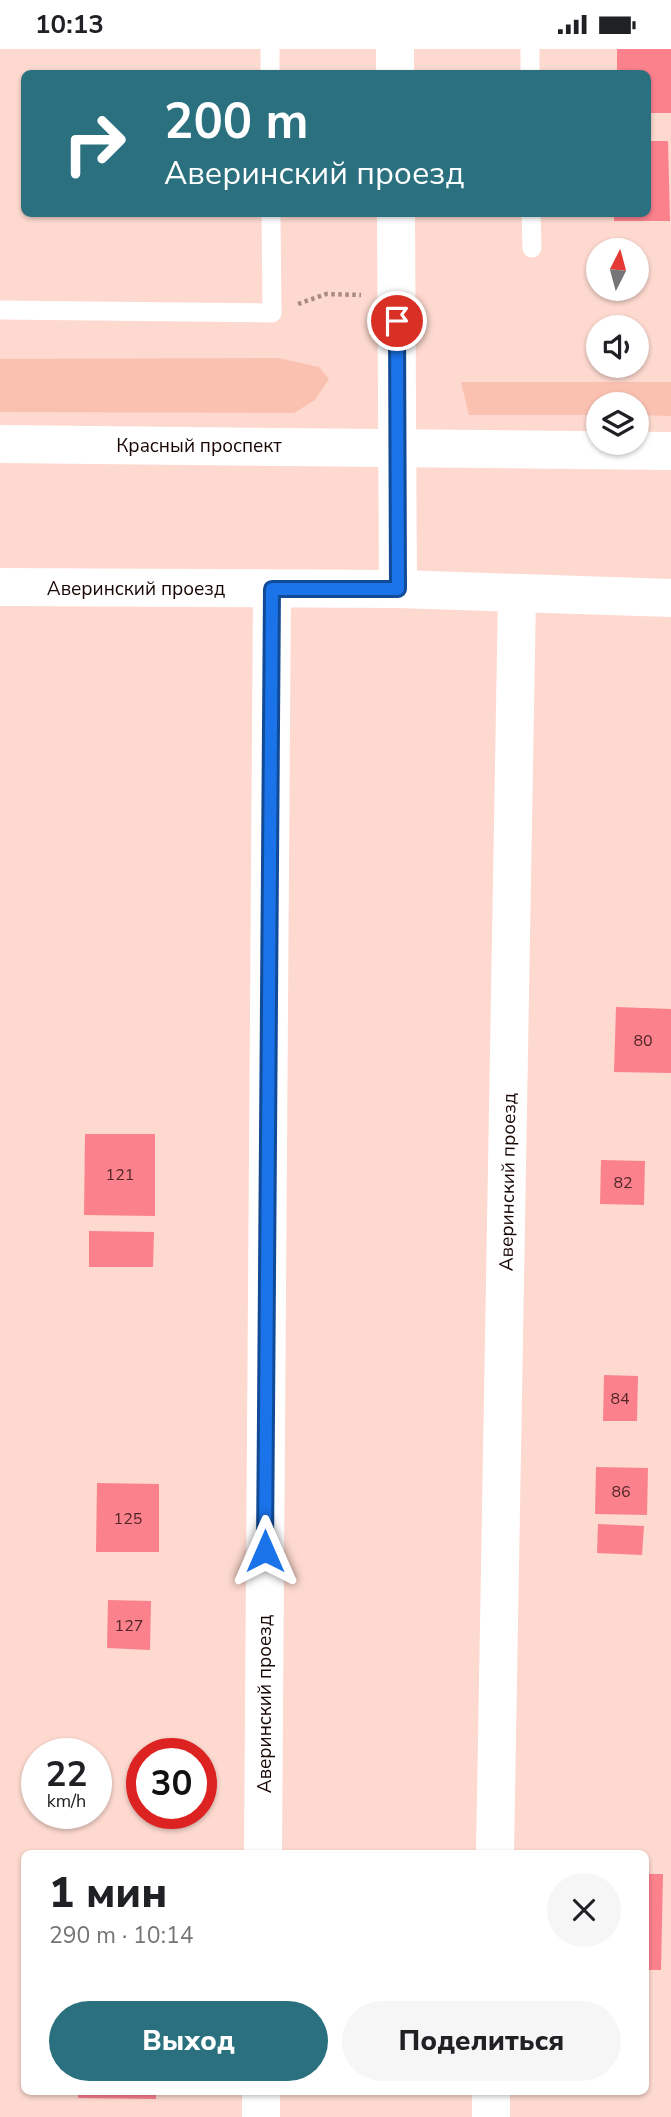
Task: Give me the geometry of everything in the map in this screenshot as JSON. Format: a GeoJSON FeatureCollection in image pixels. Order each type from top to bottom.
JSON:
{"type":"FeatureCollection","features":[{"type":"Feature","properties":{"kind":"street"},"geometry":{"type":"LineString","coordinates":[[395,49],[396,70]]}},
{"type":"Feature","properties":{"kind":"street"},"geometry":{"type":"LineString","coordinates":[[396,217],[398,589]]}},
{"type":"Feature","properties":{"kind":"street","name":"Красный проспект"},"geometry":{"type":"LineString","coordinates":[[0,444],[671,451]]}},
{"type":"Feature","properties":{"kind":"street","name":"Аверинский проезд"},"geometry":{"type":"LineString","coordinates":[[0,587],[398,589],[671,598]]}},
{"type":"Feature","properties":{"kind":"street","name":"Аверинский проезд"},"geometry":{"type":"LineString","coordinates":[[263,1850],[272,589]]}},
{"type":"Feature","properties":{"kind":"street","name":"Аверинский проезд"},"geometry":{"type":"LineString","coordinates":[[495,1850],[516,594]]}},
{"type":"Feature","properties":{"kind":"street"},"geometry":{"type":"LineString","coordinates":[[261,2095],[261,2117]]}},
{"type":"Feature","properties":{"kind":"street"},"geometry":{"type":"LineString","coordinates":[[491,2095],[491,2117]]}},
{"type":"Feature","properties":{"kind":"lane"},"geometry":{"type":"LineString","coordinates":[[270,49],[270,70]]}},
{"type":"Feature","properties":{"kind":"lane"},"geometry":{"type":"LineString","coordinates":[[530,49],[530,70]]}},
{"type":"Feature","properties":{"kind":"lane"},"geometry":{"type":"LineString","coordinates":[[0,310],[272,313],[271,217]]}},
{"type":"Feature","properties":{"kind":"lane"},"geometry":{"type":"LineString","coordinates":[[531,217],[532,248]]}},
{"type":"Feature","properties":{"kind":"path"},"geometry":{"type":"LineString","coordinates":[[272,313],[326,294],[397,296]]}},
{"type":"Feature","properties":{"kind":"shaded area"},"geometry":{"type":"Polygon","coordinates":[[[279,358],[319,367],[329,379],[315,400],[294,413],[0,412],[0,359],[279,358]]]}},
{"type":"Feature","properties":{"kind":"shaded area"},"geometry":{"type":"Polygon","coordinates":[[[461,382],[671,382],[671,416],[649,415],[649,392],[586,392],[586,415],[469,415],[461,382]]]}},
{"type":"Feature","properties":{"kind":"building"},"geometry":{"type":"Polygon","coordinates":[[[617,49],[671,49],[671,113],[651,113],[651,70],[617,70],[617,49]]]}},
{"type":"Feature","properties":{"kind":"building"},"geometry":{"type":"Polygon","coordinates":[[[651,141],[668,141],[670,221],[614,221],[614,217],[651,217],[651,141]]]}},
{"type":"Feature","properties":{"kind":"building"},"geometry":{"type":"Polygon","coordinates":[[[616,1007],[671,1009],[671,1073],[614,1072],[616,1007]]]}},
{"type":"Feature","properties":{"kind":"building"},"geometry":{"type":"Polygon","coordinates":[[[85,1134],[155,1134],[155,1216],[84,1215],[85,1134]]]}},
{"type":"Feature","properties":{"kind":"building"},"geometry":{"type":"Polygon","coordinates":[[[601,1160],[645,1161],[644,1205],[600,1204],[601,1160]]]}},
{"type":"Feature","properties":{"kind":"building"},"geometry":{"type":"Polygon","coordinates":[[[89,1231],[154,1232],[153,1267],[89,1267],[89,1231]]]}},
{"type":"Feature","properties":{"kind":"building"},"geometry":{"type":"Polygon","coordinates":[[[604,1375],[638,1376],[637,1421],[603,1421],[604,1375]]]}},
{"type":"Feature","properties":{"kind":"building"},"geometry":{"type":"Polygon","coordinates":[[[596,1467],[648,1468],[647,1515],[595,1514],[596,1467]]]}},
{"type":"Feature","properties":{"kind":"building"},"geometry":{"type":"Polygon","coordinates":[[[97,1483],[159,1484],[159,1552],[96,1552],[97,1483]]]}},
{"type":"Feature","properties":{"kind":"building"},"geometry":{"type":"Polygon","coordinates":[[[598,1524],[644,1526],[642,1555],[597,1553],[598,1524]]]}},
{"type":"Feature","properties":{"kind":"building"},"geometry":{"type":"Polygon","coordinates":[[[108,1600],[151,1601],[150,1650],[107,1648],[108,1600]]]}},
{"type":"Feature","properties":{"kind":"building"},"geometry":{"type":"Polygon","coordinates":[[[649,1874],[663,1874],[661,1970],[649,1970],[649,1874]]]}},
{"type":"Feature","properties":{"kind":"building"},"geometry":{"type":"Polygon","coordinates":[[[78,2095],[156,2095],[156,2099],[78,2098],[78,2095]]]}},
{"type":"Feature","properties":{"kind":"route"},"geometry":{"type":"LineString","coordinates":[[265,1551],[272,589],[398,589],[397,321]]}}]}
